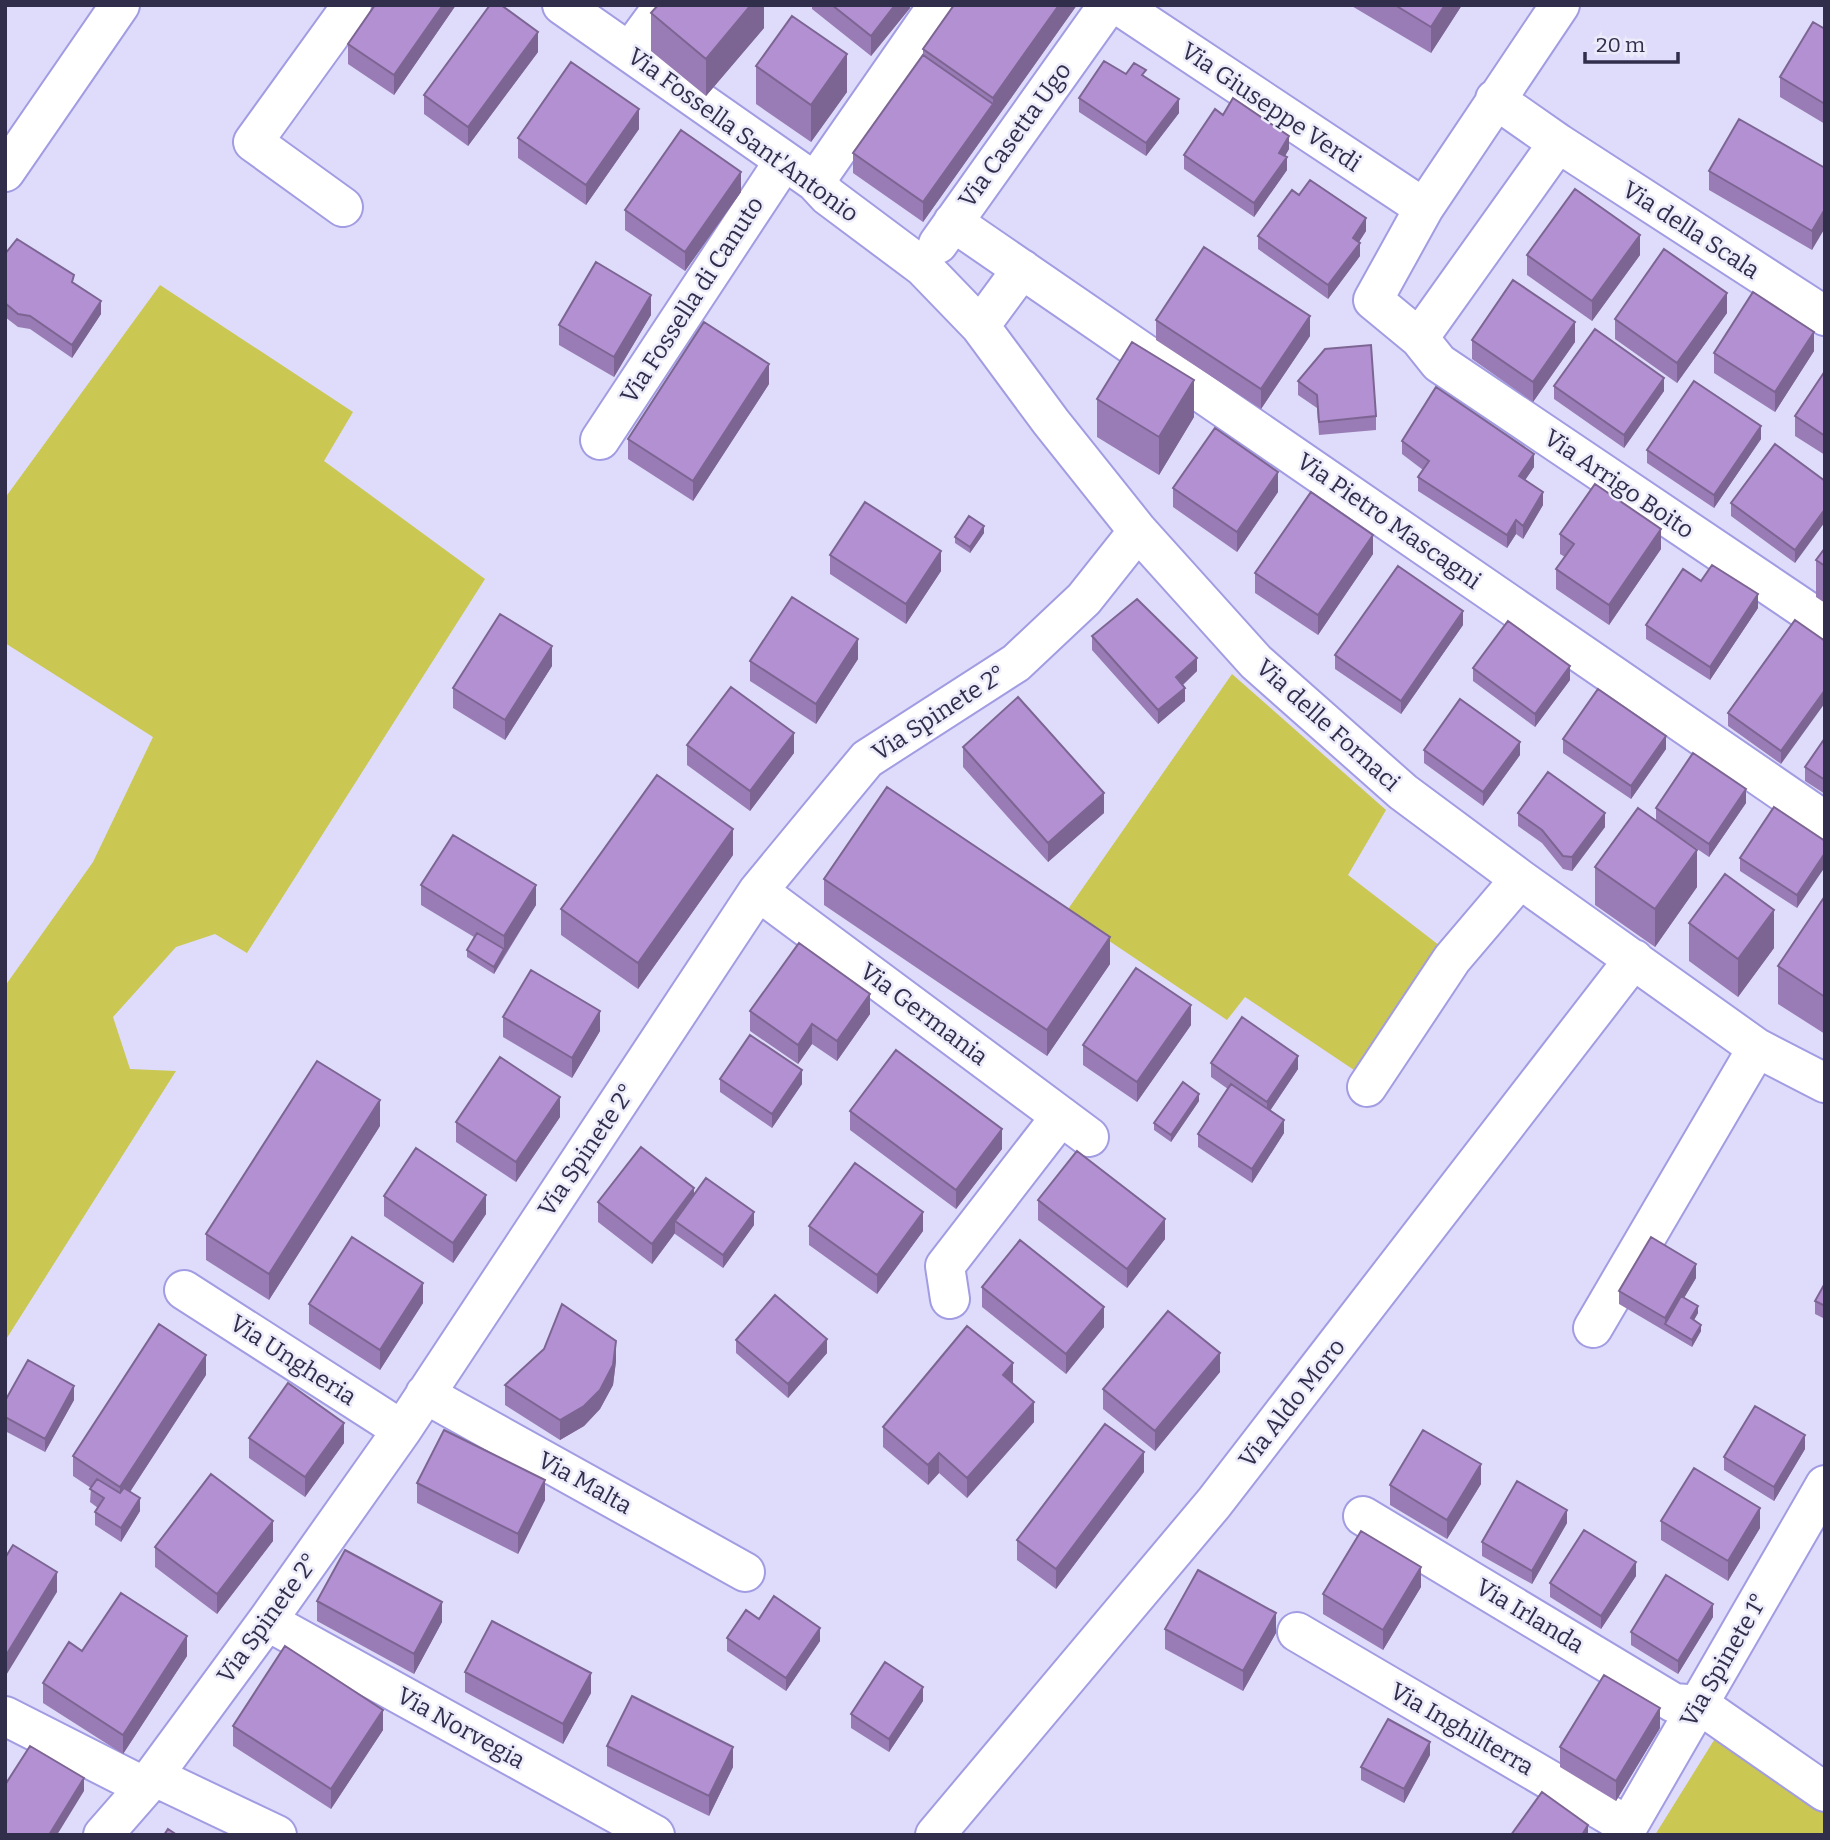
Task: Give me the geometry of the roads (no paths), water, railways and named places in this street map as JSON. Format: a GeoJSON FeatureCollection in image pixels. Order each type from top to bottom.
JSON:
{"type":"FeatureCollection","features":[{"type":"Feature","properties":{"kind":"street"},"geometry":{"type":"LineString","coordinates":[[5,173],[120,5]]}},
{"type":"Feature","properties":{"kind":"street"},"geometry":{"type":"LineString","coordinates":[[343,207],[253,142],[352,5]]}},
{"type":"Feature","properties":{"kind":"street","name":"Via Fossella Sant'Antonio"},"geometry":{"type":"LineString","coordinates":[[562,5],[815,182],[828,196],[923,267]]}},
{"type":"Feature","properties":{"kind":"street"},"geometry":{"type":"LineString","coordinates":[[630,51],[664,5]]}},
{"type":"Feature","properties":{"kind":"street"},"geometry":{"type":"LineString","coordinates":[[815,182],[938,5]]}},
{"type":"Feature","properties":{"kind":"street","name":"Via Casetta Ugo"},"geometry":{"type":"LineString","coordinates":[[923,267],[1108,5]]}},
{"type":"Feature","properties":{"kind":"street","name":"Via Giuseppe Verdi"},"geometry":{"type":"LineString","coordinates":[[1118,5],[1424,208]]}},
{"type":"Feature","properties":{"kind":"street"},"geometry":{"type":"LineString","coordinates":[[1424,208],[1560,5]]}},
{"type":"Feature","properties":{"kind":"street","name":"Via della Scala"},"geometry":{"type":"LineString","coordinates":[[1495,99],[1558,143],[1825,316]]}},
{"type":"Feature","properties":{"kind":"street"},"geometry":{"type":"LineString","coordinates":[[1419,338],[1558,143]]}},
{"type":"Feature","properties":{"kind":"street","name":"Via Fossella di Canuto"},"geometry":{"type":"LineString","coordinates":[[600,440],[784,160]]}},
{"type":"Feature","properties":{"kind":"street","name":"Via Arrigo Boito"},"geometry":{"type":"LineString","coordinates":[[1424,208],[1373,300],[1419,338],[1439,363],[1825,624]]}},
{"type":"Feature","properties":{"kind":"street","name":"Via Pietro Mascagni"},"geometry":{"type":"LineString","coordinates":[[953,222],[1825,821]]}},
{"type":"Feature","properties":{"kind":"street","name":"Via delle Fornaci"},"geometry":{"type":"LineString","coordinates":[[923,267],[980,326],[1138,531],[1256,662],[1403,792],[1520,879],[1757,1048],[1825,1083]]}},
{"type":"Feature","properties":{"kind":"street"},"geometry":{"type":"LineString","coordinates":[[980,326],[1022,269]]}},
{"type":"Feature","properties":{"kind":"street","name":"Via Spinete 2°"},"geometry":{"type":"LineString","coordinates":[[103,1835],[149,1781],[267,1621],[402,1430],[758,891],[867,759],[1016,663],[1084,599],[1138,531]]}},
{"type":"Feature","properties":{"kind":"street"},"geometry":{"type":"LineString","coordinates":[[1367,1087],[1452,959],[1520,879]]}},
{"type":"Feature","properties":{"kind":"street","name":"Via Germania"},"geometry":{"type":"LineString","coordinates":[[758,891],[1075,1126],[945,1266],[950,1299]]}},
{"type":"Feature","properties":{"kind":"street","name":"Via Aldo Moro"},"geometry":{"type":"LineString","coordinates":[[940,1833],[1214,1503],[1634,959]]}},
{"type":"Feature","properties":{"kind":"street"},"geometry":{"type":"LineString","coordinates":[[1593,1328],[1757,1048]]}},
{"type":"Feature","properties":{"kind":"street","name":"Via Ungheria"},"geometry":{"type":"LineString","coordinates":[[184,1290],[402,1430]]}},
{"type":"Feature","properties":{"kind":"street","name":"Via Malta"},"geometry":{"type":"LineString","coordinates":[[425,1394],[745,1572]]}},
{"type":"Feature","properties":{"kind":"street","name":"Via Spinete 1°"},"geometry":{"type":"LineString","coordinates":[[1625,1831],[1825,1485]]}},
{"type":"Feature","properties":{"kind":"street","name":"Via Irlanda"},"geometry":{"type":"LineString","coordinates":[[1363,1516],[1674,1703],[1700,1705]]}},
{"type":"Feature","properties":{"kind":"street","name":"Via Norvegia"},"geometry":{"type":"LineString","coordinates":[[267,1621],[655,1835]]}},
{"type":"Feature","properties":{"kind":"street","name":"Via Inghilterra"},"geometry":{"type":"LineString","coordinates":[[1297,1632],[1625,1831]]}},
{"type":"Feature","properties":{"kind":"street"},"geometry":{"type":"LineString","coordinates":[[1700,1705],[1825,1792]]}},
{"type":"Feature","properties":{"kind":"street"},"geometry":{"type":"LineString","coordinates":[[5,1716],[277,1835]]}}]}
